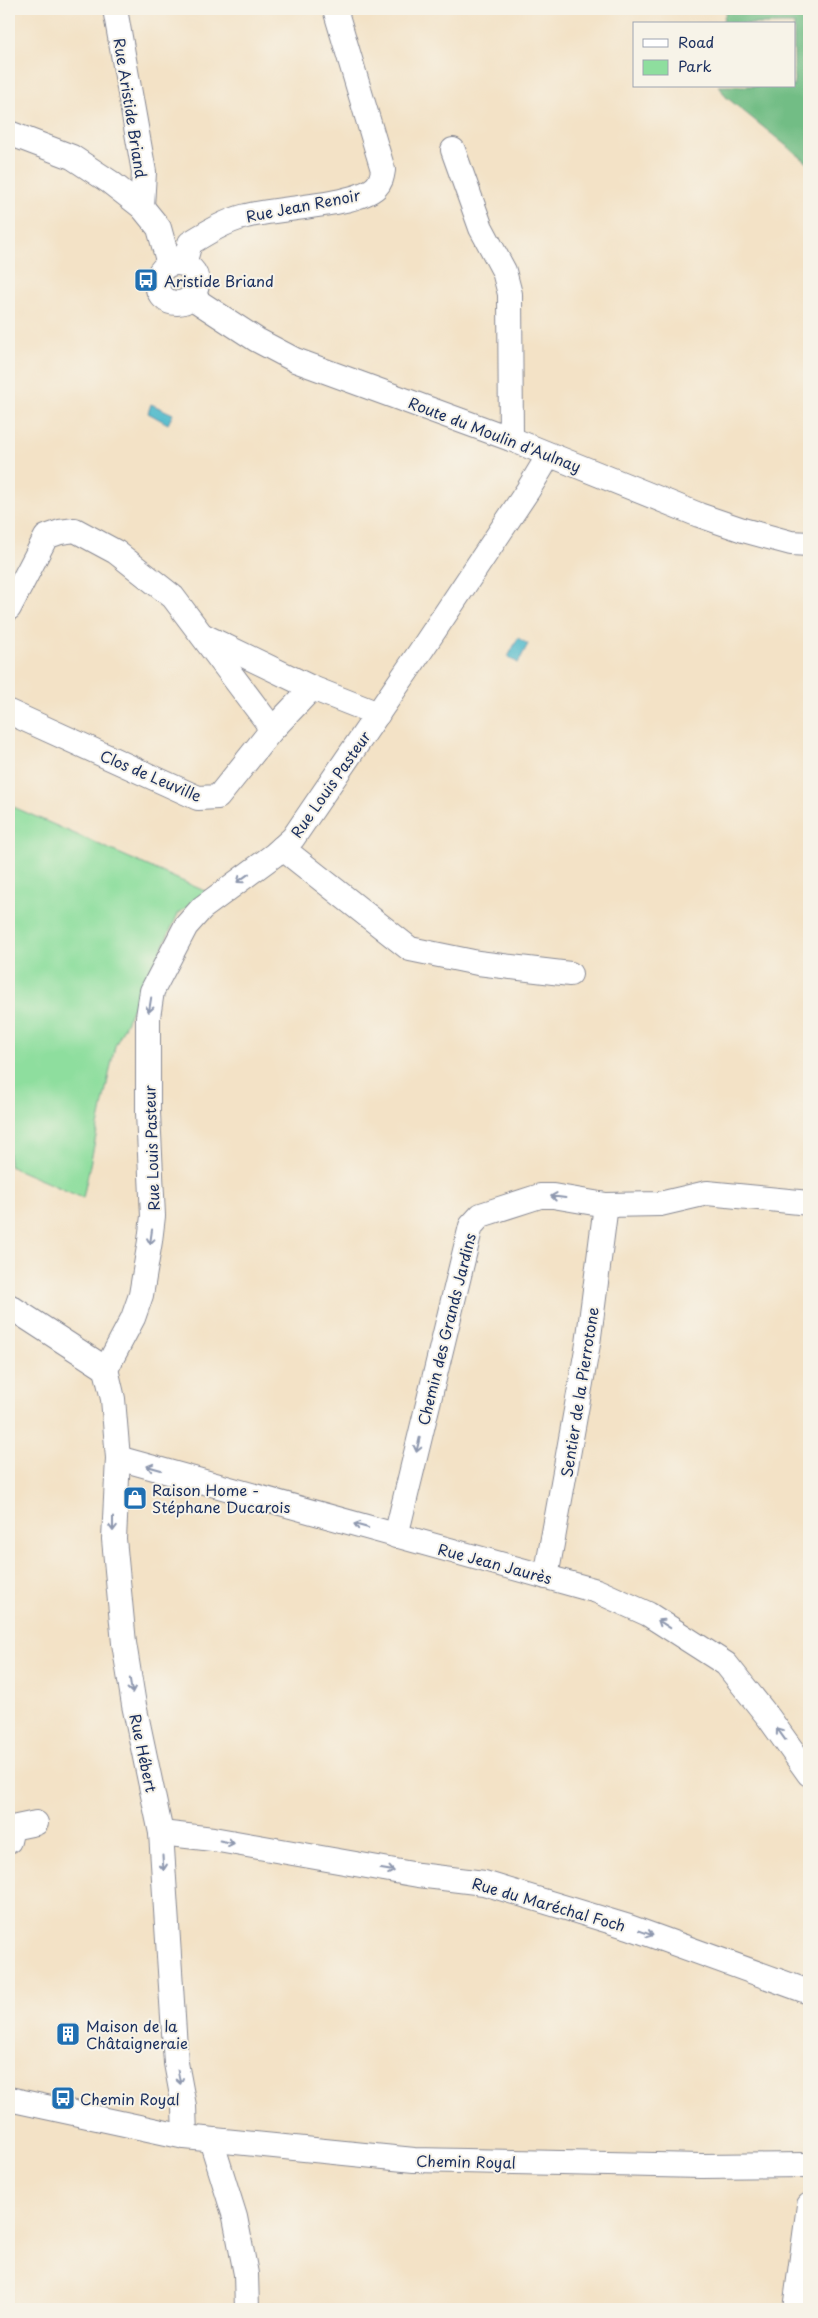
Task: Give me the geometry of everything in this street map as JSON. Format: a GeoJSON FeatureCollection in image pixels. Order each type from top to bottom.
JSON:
{"type":"FeatureCollection","features":[{"type":"Feature","properties":{"kind":"street","name":"Rue Aristide Briand"},"geometry":{"type":"LineString","coordinates":[[115,9],[144,172],[142,207]]}},
{"type":"Feature","properties":{"kind":"street","name":"Rue Jean Renoir"},"geometry":{"type":"LineString","coordinates":[[177,264],[190,243],[232,220],[247,215],[324,204],[364,194],[375,188],[381,180],[383,170],[335,9]]}},
{"type":"Feature","properties":{"kind":"street","name":"Rue Aristide Briand"},"geometry":{"type":"LineString","coordinates":[[9,133],[72,157],[110,182],[142,207],[159,228],[177,264]]}},
{"type":"Feature","properties":{"kind":"street"},"geometry":{"type":"LineString","coordinates":[[453,150],[481,228],[504,270],[510,294],[511,439]]}},
{"type":"Feature","properties":{"kind":"street"},"geometry":{"type":"LineString","coordinates":[[177,264],[195,275],[197,282],[191,297],[177,303],[163,297],[157,283],[163,269],[177,264]]}},
{"type":"Feature","properties":{"kind":"street","name":"Route du Moulin d'Aulnay"},"geometry":{"type":"LineString","coordinates":[[191,297],[244,332],[295,360],[511,439],[699,515],[791,543],[809,544]]}},
{"type":"Feature","properties":{"kind":"street","name":"Rue Louis Pasteur"},"geometry":{"type":"LineString","coordinates":[[106,1370],[133,1318],[142,1295],[150,1241],[153,1216],[148,1113],[148,1017],[152,991],[186,926],[202,908],[293,838],[528,490],[549,455]]}},
{"type":"Feature","properties":{"kind":"street"},"geometry":{"type":"LineString","coordinates":[[9,608],[46,537],[60,532],[75,530],[116,552],[174,597],[267,722],[270,732]]}},
{"type":"Feature","properties":{"kind":"street"},"geometry":{"type":"LineString","coordinates":[[202,635],[312,688],[378,714]]}},
{"type":"Feature","properties":{"kind":"street","name":"Clos de Leuville"},"geometry":{"type":"LineString","coordinates":[[9,712],[198,798],[208,799],[218,798],[270,732],[312,688]]}},
{"type":"Feature","properties":{"kind":"street"},"geometry":{"type":"LineString","coordinates":[[282,848],[410,949],[478,963],[570,974]]}},
{"type":"Feature","properties":{"kind":"street","name":"Chemin des Grands Jardins"},"geometry":{"type":"LineString","coordinates":[[396,1536],[471,1226],[481,1215],[540,1196],[553,1196],[606,1205],[660,1204],[707,1194],[809,1203]]}},
{"type":"Feature","properties":{"kind":"street","name":"Sentier de la Pierrotone"},"geometry":{"type":"LineString","coordinates":[[546,1577],[588,1344],[606,1205]]}},
{"type":"Feature","properties":{"kind":"street"},"geometry":{"type":"LineString","coordinates":[[9,1306],[106,1370]]}},
{"type":"Feature","properties":{"kind":"street","name":"Rue Hébert"},"geometry":{"type":"LineString","coordinates":[[106,1370],[113,1399],[118,1458],[114,1539],[124,1643],[134,1705],[162,1833],[176,2063],[184,2106],[185,2137]]}},
{"type":"Feature","properties":{"kind":"street","name":"Rue Jean Jaurès"},"geometry":{"type":"LineString","coordinates":[[118,1458],[597,1591],[648,1614],[726,1664],[769,1718],[809,1774]]}},
{"type":"Feature","properties":{"kind":"street"},"geometry":{"type":"LineString","coordinates":[[9,1841],[12,1828],[36,1823]]}},
{"type":"Feature","properties":{"kind":"street","name":"Rue du Maréchal Foch"},"geometry":{"type":"LineString","coordinates":[[162,1833],[213,1839],[418,1875],[484,1883],[629,1927],[809,1992]]}},
{"type":"Feature","properties":{"kind":"street","name":"Chemin Royal"},"geometry":{"type":"LineString","coordinates":[[9,2099],[185,2137],[414,2160],[702,2166],[809,2165]]}},
{"type":"Feature","properties":{"kind":"street"},"geometry":{"type":"LineString","coordinates":[[211,2140],[235,2217],[246,2274],[247,2309]]}},
{"type":"Feature","properties":{"kind":"street"},"geometry":{"type":"LineString","coordinates":[[795,2309],[809,2206]]}},
{"type":"Feature","properties":{"kind":"green space"},"geometry":{"type":"Polygon","coordinates":[[[727,9],[809,9],[809,164],[726,97],[720,88],[796,88],[796,22],[723,22],[727,9]]]}},
{"type":"Feature","properties":{"kind":"green space"},"geometry":{"type":"Polygon","coordinates":[[[9,805],[207,892],[178,914],[115,1046],[83,1198],[9,1166],[9,805]]]}},
{"type":"Feature","properties":{"kind":"water"},"geometry":{"type":"Polygon","coordinates":[[[151,404],[173,414],[168,424],[148,413],[151,404]]]}},
{"type":"Feature","properties":{"kind":"water"},"geometry":{"type":"Polygon","coordinates":[[[518,638],[528,644],[518,663],[508,657],[518,638]]]}},
{"type":"Feature","properties":{"kind":"place","name":"Aristide Briand"},"geometry":{"type":"Point","coordinates":[146,280]}},
{"type":"Feature","properties":{"kind":"place","name":"Raison Home - Stéphane Ducarois"},"geometry":{"type":"Point","coordinates":[135,1498]}},
{"type":"Feature","properties":{"kind":"place","name":"Maison de la Châtaigneraie"},"geometry":{"type":"Point","coordinates":[68,2034]}},
{"type":"Feature","properties":{"kind":"place","name":"Chemin Royal"},"geometry":{"type":"Point","coordinates":[63,2098]}}]}
